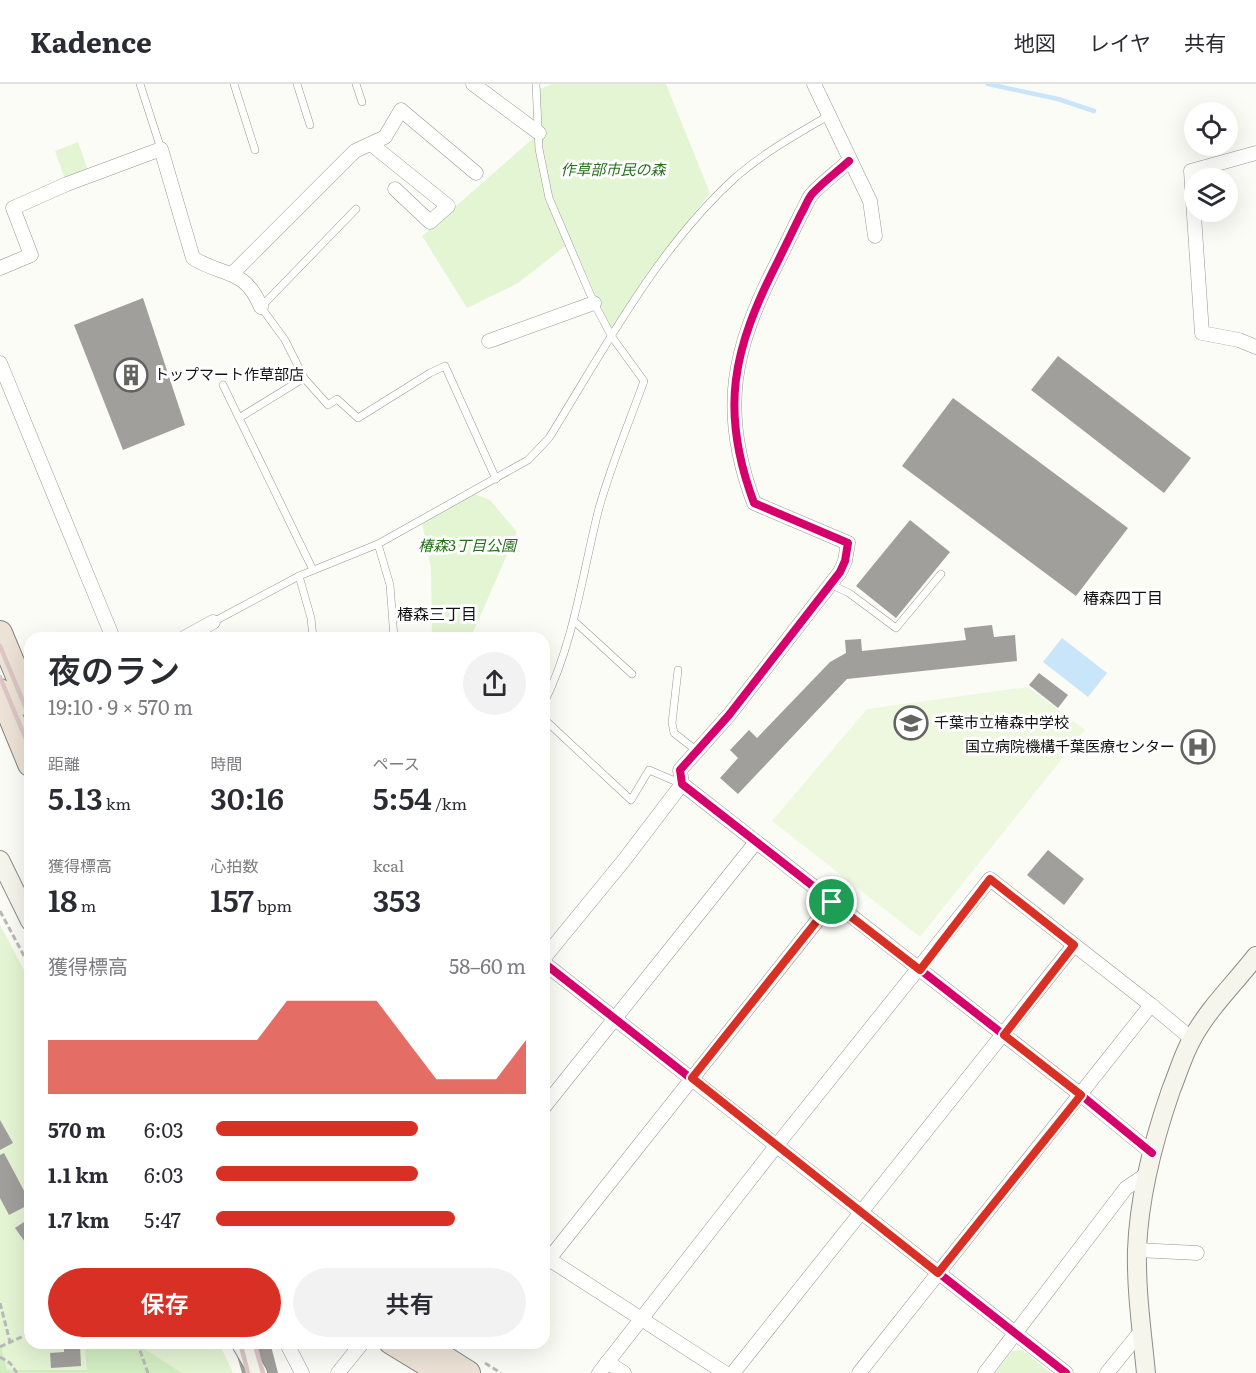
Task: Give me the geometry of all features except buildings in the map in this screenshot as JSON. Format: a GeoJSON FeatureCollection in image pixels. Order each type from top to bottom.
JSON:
{"type":"FeatureCollection","features":[{"type":"Feature","properties":{"kind":"highway"},"geometry":{"type":"LineString","coordinates":[[0,633],[24,691]]}},
{"type":"Feature","properties":{"kind":"highway"},"geometry":{"type":"LineString","coordinates":[[0,691],[24,749]]}},
{"type":"Feature","properties":{"kind":"highway"},"geometry":{"type":"LineString","coordinates":[[403,1349],[442,1373]]}},
{"type":"Feature","properties":{"kind":"highway"},"geometry":{"type":"LineString","coordinates":[[432,1349],[468,1373]]}},
{"type":"Feature","properties":{"kind":"street"},"geometry":{"type":"LineString","coordinates":[[473,84],[539,133]]}},
{"type":"Feature","properties":{"kind":"street"},"geometry":{"type":"LineString","coordinates":[[814,84],[870,201],[875,236]]}},
{"type":"Feature","properties":{"kind":"street"},"geometry":{"type":"LineString","coordinates":[[233,273],[355,152],[385,137],[401,110],[476,173]]}},
{"type":"Feature","properties":{"kind":"street"},"geometry":{"type":"LineString","coordinates":[[371,144],[448,206],[430,222],[395,189]]}},
{"type":"Feature","properties":{"kind":"street"},"geometry":{"type":"LineString","coordinates":[[0,268],[32,255],[13,208],[67,184],[161,149],[194,258],[204,265],[233,273],[247,283],[258,298],[261,307]]}},
{"type":"Feature","properties":{"kind":"street"},"geometry":{"type":"LineString","coordinates":[[1256,153],[1191,171],[1202,333],[1239,340],[1256,347]]}},
{"type":"Feature","properties":{"kind":"street"},"geometry":{"type":"LineString","coordinates":[[849,161],[811,195],[755,305],[737,364],[735,397],[738,453],[754,503],[848,543],[845,561],[830,584],[729,715],[680,770],[682,784],[1152,1153]]}},
{"type":"Feature","properties":{"kind":"street"},"geometry":{"type":"LineString","coordinates":[[489,341],[594,303]]}},
{"type":"Feature","properties":{"kind":"street"},"geometry":{"type":"LineString","coordinates":[[0,363],[111,632]]}},
{"type":"Feature","properties":{"kind":"street"},"geometry":{"type":"LineString","coordinates":[[195,632],[213,622]]}},
{"type":"Feature","properties":{"kind":"street"},"geometry":{"type":"LineString","coordinates":[[550,953],[682,784]]}},
{"type":"Feature","properties":{"kind":"street"},"geometry":{"type":"LineString","coordinates":[[550,1099],[756,842]]}},
{"type":"Feature","properties":{"kind":"street"},"geometry":{"type":"LineString","coordinates":[[0,860],[24,899]]}},
{"type":"Feature","properties":{"kind":"street"},"geometry":{"type":"LineString","coordinates":[[624,1373],[603,1368],[777,1145],[920,970],[990,879],[1192,1039]]}},
{"type":"Feature","properties":{"kind":"street"},"geometry":{"type":"LineString","coordinates":[[550,1253],[832,902]]}},
{"type":"Feature","properties":{"kind":"street"},"geometry":{"type":"LineString","coordinates":[[733,1373],[1074,945]]}},
{"type":"Feature","properties":{"kind":"street"},"geometry":{"type":"LineString","coordinates":[[1146,1373],[1137,1250],[1140,1212],[1159,1124],[1192,1039],[1256,956]]}},
{"type":"Feature","properties":{"kind":"street"},"geometry":{"type":"LineString","coordinates":[[550,965],[1066,1373]]}},
{"type":"Feature","properties":{"kind":"street"},"geometry":{"type":"LineString","coordinates":[[859,1373],[1151,1005]]}},
{"type":"Feature","properties":{"kind":"street"},"geometry":{"type":"LineString","coordinates":[[985,1373],[1126,1188],[1147,1174]]}},
{"type":"Feature","properties":{"kind":"street"},"geometry":{"type":"LineString","coordinates":[[1137,1250],[1197,1253]]}},
{"type":"Feature","properties":{"kind":"street"},"geometry":{"type":"LineString","coordinates":[[550,1259],[724,1373]]}},
{"type":"Feature","properties":{"kind":"street"},"geometry":{"type":"LineString","coordinates":[[1107,1373],[1142,1330]]}},
{"type":"Feature","properties":{"kind":"street"},"geometry":{"type":"LineString","coordinates":[[244,1349],[258,1373]]}},
{"type":"Feature","properties":{"kind":"street"},"geometry":{"type":"LineString","coordinates":[[290,1349],[302,1373]]}},
{"type":"Feature","properties":{"kind":"street"},"geometry":{"type":"LineString","coordinates":[[338,1373],[357,1349]]}},
{"type":"Feature","properties":{"kind":"lane"},"geometry":{"type":"LineString","coordinates":[[140,84],[161,149]]}},
{"type":"Feature","properties":{"kind":"lane"},"geometry":{"type":"LineString","coordinates":[[234,84],[255,150]]}},
{"type":"Feature","properties":{"kind":"lane"},"geometry":{"type":"LineString","coordinates":[[297,84],[310,125]]}},
{"type":"Feature","properties":{"kind":"lane"},"geometry":{"type":"LineString","coordinates":[[356,84],[362,102]]}},
{"type":"Feature","properties":{"kind":"lane"},"geometry":{"type":"LineString","coordinates":[[536,84],[539,149],[549,198],[594,303],[612,337],[644,381],[599,510],[574,621],[558,675],[550,690]]}},
{"type":"Feature","properties":{"kind":"lane"},"geometry":{"type":"LineString","coordinates":[[213,622],[299,576],[378,544],[528,460],[549,438],[663,259],[719,194],[738,176],[777,147],[828,116]]}},
{"type":"Feature","properties":{"kind":"lane"},"geometry":{"type":"LineString","coordinates":[[356,209],[261,307],[285,340],[304,378],[328,405],[337,399],[358,418],[445,366],[496,479]]}},
{"type":"Feature","properties":{"kind":"lane"},"geometry":{"type":"LineString","coordinates":[[239,418],[304,378]]}},
{"type":"Feature","properties":{"kind":"lane"},"geometry":{"type":"LineString","coordinates":[[223,385],[313,570]]}},
{"type":"Feature","properties":{"kind":"lane"},"geometry":{"type":"LineString","coordinates":[[378,544],[390,585],[394,632]]}},
{"type":"Feature","properties":{"kind":"lane"},"geometry":{"type":"LineString","coordinates":[[830,584],[849,593],[897,628],[941,574]]}},
{"type":"Feature","properties":{"kind":"lane"},"geometry":{"type":"LineString","coordinates":[[299,576],[311,618],[312,632]]}},
{"type":"Feature","properties":{"kind":"lane"},"geometry":{"type":"LineString","coordinates":[[574,621],[632,674]]}},
{"type":"Feature","properties":{"kind":"lane"},"geometry":{"type":"LineString","coordinates":[[678,670],[672,723],[674,733],[697,751]]}},
{"type":"Feature","properties":{"kind":"lane"},"geometry":{"type":"LineString","coordinates":[[550,725],[632,800],[649,770],[682,784]]}},
{"type":"Feature","properties":{"kind":"path"},"geometry":{"type":"LineString","coordinates":[[0,911],[24,956]]}},
{"type":"Feature","properties":{"kind":"path"},"geometry":{"type":"LineString","coordinates":[[0,1303],[10,1342]]}},
{"type":"Feature","properties":{"kind":"path"},"geometry":{"type":"LineString","coordinates":[[0,1347],[24,1336]]}},
{"type":"Feature","properties":{"kind":"path"},"geometry":{"type":"LineString","coordinates":[[139,1349],[148,1373]]}},
{"type":"Feature","properties":{"kind":"path"},"geometry":{"type":"LineString","coordinates":[[0,1357],[17,1373]]}},
{"type":"Feature","properties":{"kind":"green space","name":"作草部市民の森"},"geometry":{"type":"Polygon","coordinates":[[[552,84],[666,84],[710,193],[663,254],[616,327],[610,328],[572,241],[518,283],[467,308],[422,236],[539,133],[540,89],[552,84]]]}},
{"type":"Feature","properties":{"kind":"green space"},"geometry":{"type":"Polygon","coordinates":[[[78,142],[89,173],[66,182],[55,151],[78,142]]]}},
{"type":"Feature","properties":{"kind":"green space","name":"椿森3丁目公園"},"geometry":{"type":"Polygon","coordinates":[[[475,494],[490,500],[517,532],[473,632],[432,632],[431,568],[422,523],[475,494]]]}},
{"type":"Feature","properties":{"kind":"green space"},"geometry":{"type":"Polygon","coordinates":[[[1028,687],[1085,730],[920,937],[772,821],[867,709],[1028,687]]]}},
{"type":"Feature","properties":{"kind":"green space"},"geometry":{"type":"Polygon","coordinates":[[[0,925],[24,970],[24,1349],[222,1349],[233,1373],[0,1373],[0,925]]]}},
{"type":"Feature","properties":{"kind":"green space"},"geometry":{"type":"Polygon","coordinates":[[[0,1342],[7,1370],[87,1370],[85,1349],[144,1349],[182,1373],[0,1373],[0,1342]]]}},
{"type":"Feature","properties":{"kind":"green space"},"geometry":{"type":"Polygon","coordinates":[[[1022,1350],[1051,1373],[995,1373],[1012,1351],[1022,1350]]]}},
{"type":"Feature","properties":{"kind":"water"},"geometry":{"type":"Polygon","coordinates":[[[1062,638],[1107,673],[1088,697],[1043,662],[1062,638]]]}},
{"type":"Feature","properties":{"kind":"waterway"},"geometry":{"type":"LineString","coordinates":[[988,84],[1058,99],[1094,111]]}},
{"type":"Feature","properties":{"kind":"railway"},"geometry":{"type":"LineString","coordinates":[[0,646],[24,704]]}},
{"type":"Feature","properties":{"kind":"railway"},"geometry":{"type":"LineString","coordinates":[[0,677],[24,735]]}},
{"type":"Feature","properties":{"kind":"railway"},"geometry":{"type":"LineString","coordinates":[[242,1349],[248,1373]]}},
{"type":"Feature","properties":{"kind":"railway"},"geometry":{"type":"LineString","coordinates":[[256,1349],[263,1373]]}},
{"type":"Feature","properties":{"kind":"cycle path"},"geometry":{"type":"LineString","coordinates":[[849,161],[810,196],[762,294],[741,352],[734,409],[743,470],[754,503],[848,543],[845,561],[840,572],[729,715],[680,770],[682,784],[1152,1153]]}},
{"type":"Feature","properties":{"kind":"cycle path"},"geometry":{"type":"LineString","coordinates":[[550,968],[1066,1373]]}},
{"type":"Feature","properties":{"kind":"place","name":"トップマート作草部店"},"geometry":{"type":"Point","coordinates":[131,375]}},
{"type":"Feature","properties":{"kind":"place","name":"千葉市立椿森中学校"},"geometry":{"type":"Point","coordinates":[911,723]}},
{"type":"Feature","properties":{"kind":"place","name":"国立病院機構千葉医療センター"},"geometry":{"type":"Point","coordinates":[1198,747]}},
{"type":"Feature","properties":{"kind":"district","name":"椿森四丁目"},"geometry":{"type":"Point","coordinates":[1123,598]}},
{"type":"Feature","properties":{"kind":"district","name":"椿森三丁目"},"geometry":{"type":"Point","coordinates":[437,614]}},
{"type":"Feature","properties":{"kind":"route"},"geometry":{"type":"LineString","coordinates":[[990,879],[1074,945],[1004,1035],[1081,1095],[938,1273],[692,1078],[832,902],[920,970],[990,879]]}}]}
